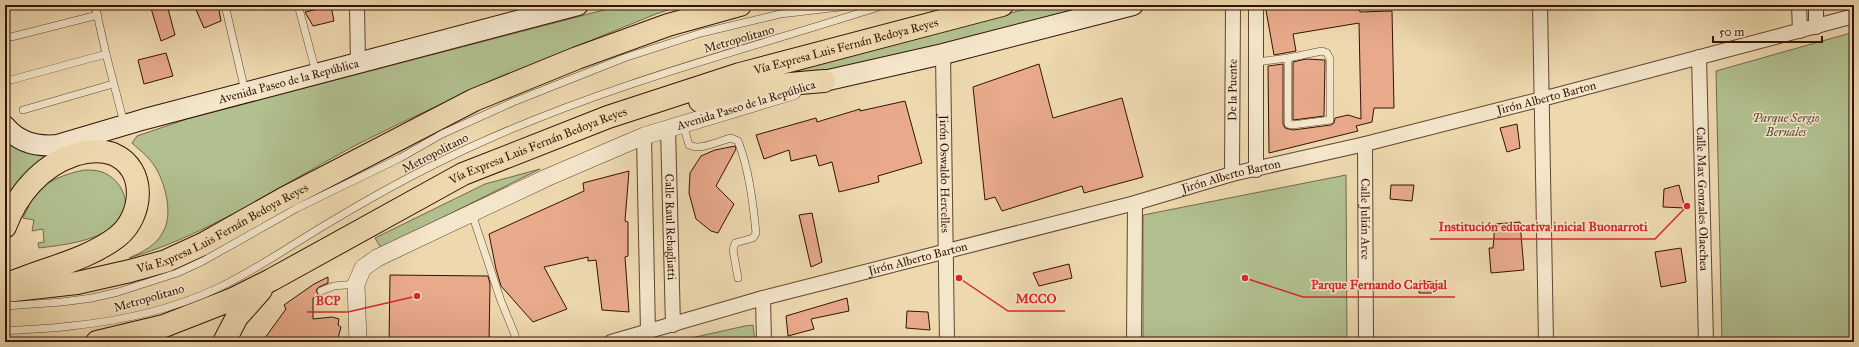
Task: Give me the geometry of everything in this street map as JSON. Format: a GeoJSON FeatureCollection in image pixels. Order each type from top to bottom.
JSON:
{"type":"FeatureCollection","features":[{"type":"Feature","properties":{"kind":"highway"},"geometry":{"type":"LineString","coordinates":[[668,25],[696,5]]}},
{"type":"Feature","properties":{"kind":"highway","name":"Vía Expresa Luis Fernán Bedoya Reyes"},"geometry":{"type":"LineString","coordinates":[[5,291],[77,283],[166,261],[203,244],[335,172],[474,100],[577,58],[668,25],[740,5]]}},
{"type":"Feature","properties":{"kind":"highway","name":"Vía Expresa Luis Fernán Bedoya Reyes"},"geometry":{"type":"LineString","coordinates":[[106,342],[147,331],[196,314],[270,280],[463,174],[608,117],[740,74],[1002,5]]}},
{"type":"Feature","properties":{"kind":"highway"},"geometry":{"type":"LineString","coordinates":[[463,174],[497,169],[561,146],[715,96],[785,84],[824,81]]}},
{"type":"Feature","properties":{"kind":"highway"},"geometry":{"type":"LineString","coordinates":[[5,226],[17,202],[30,183],[55,163],[80,153],[97,150],[114,154],[127,164],[137,183],[138,202],[136,213],[131,222],[118,236],[92,252],[29,274],[5,286]]}},
{"type":"Feature","properties":{"kind":"highway"},"geometry":{"type":"LineString","coordinates":[[224,342],[232,326],[243,310],[270,280]]}},
{"type":"Feature","properties":{"kind":"main road","name":"Avenida Paseo de la República"},"geometry":{"type":"LineString","coordinates":[[824,81],[943,54],[1133,5]]}},
{"type":"Feature","properties":{"kind":"main road","name":"Avenida Paseo de la República"},"geometry":{"type":"LineString","coordinates":[[5,126],[22,140],[31,144],[48,146],[570,6]]}},
{"type":"Feature","properties":{"kind":"street"},"geometry":{"type":"LineString","coordinates":[[357,5],[358,63]]}},
{"type":"Feature","properties":{"kind":"street","name":"De la Puente"},"geometry":{"type":"LineString","coordinates":[[1232,174],[1233,5]]}},
{"type":"Feature","properties":{"kind":"street","name":"De la Puente"},"geometry":{"type":"LineString","coordinates":[[1256,5],[1256,170]]}},
{"type":"Feature","properties":{"kind":"street"},"geometry":{"type":"LineString","coordinates":[[1540,5],[1546,342]]}},
{"type":"Feature","properties":{"kind":"street"},"geometry":{"type":"LineString","coordinates":[[1799,5],[1800,31]]}},
{"type":"Feature","properties":{"kind":"street"},"geometry":{"type":"LineString","coordinates":[[1816,5],[1816,27]]}},
{"type":"Feature","properties":{"kind":"street","name":"Jirón Alberto Barton"},"geometry":{"type":"LineString","coordinates":[[611,342],[763,298],[1135,203],[1232,174],[1256,170],[1365,144],[1542,99],[1854,16]]}},
{"type":"Feature","properties":{"kind":"street","name":"Jirón Oswaldo Hercelles"},"geometry":{"type":"LineString","coordinates":[[943,54],[947,342]]}},
{"type":"Feature","properties":{"kind":"street","name":"Calle Max Gonzales Olaechea"},"geometry":{"type":"LineString","coordinates":[[1699,57],[1706,342]]}},
{"type":"Feature","properties":{"kind":"street","name":"Avenida Paseo de la República"},"geometry":{"type":"LineString","coordinates":[[356,284],[363,268],[377,258],[546,178],[644,136],[824,81]]}},
{"type":"Feature","properties":{"kind":"street","name":"Calle Raul Rebagliatti"},"geometry":{"type":"LineString","coordinates":[[673,325],[675,126]]}},
{"type":"Feature","properties":{"kind":"street"},"geometry":{"type":"LineString","coordinates":[[644,136],[648,332]]}},
{"type":"Feature","properties":{"kind":"street","name":"Calle Julián Arce"},"geometry":{"type":"LineString","coordinates":[[1365,144],[1366,342]]}},
{"type":"Feature","properties":{"kind":"street"},"geometry":{"type":"LineString","coordinates":[[1134,342],[1135,203]]}},
{"type":"Feature","properties":{"kind":"street"},"geometry":{"type":"LineString","coordinates":[[356,284],[358,342]]}},
{"type":"Feature","properties":{"kind":"street"},"geometry":{"type":"LineString","coordinates":[[763,298],[764,342]]}},
{"type":"Feature","properties":{"kind":"lane"},"geometry":{"type":"LineString","coordinates":[[95,5],[124,126]]}},
{"type":"Feature","properties":{"kind":"lane"},"geometry":{"type":"LineString","coordinates":[[225,5],[246,92]]}},
{"type":"Feature","properties":{"kind":"lane"},"geometry":{"type":"LineString","coordinates":[[298,5],[316,74]]}},
{"type":"Feature","properties":{"kind":"lane","name":"Metropolitano"},"geometry":{"type":"LineString","coordinates":[[5,306],[62,302],[92,298],[118,292],[177,273],[203,261],[297,208],[400,158],[442,134],[513,102],[624,58],[701,33],[780,14],[857,5]]}},
{"type":"Feature","properties":{"kind":"lane","name":"Metropolitano"},"geometry":{"type":"LineString","coordinates":[[5,331],[70,327],[110,321],[172,305],[209,291],[258,267],[338,217],[396,185],[484,141],[648,77],[798,33],[885,5]]}},
{"type":"Feature","properties":{"kind":"lane"},"geometry":{"type":"LineString","coordinates":[[11,37],[98,15]]}},
{"type":"Feature","properties":{"kind":"lane"},"geometry":{"type":"LineString","coordinates":[[1257,62],[1288,58],[1322,51],[1327,53],[1330,59],[1330,120],[1292,125],[1288,124],[1288,58]]}},
{"type":"Feature","properties":{"kind":"lane"},"geometry":{"type":"LineString","coordinates":[[11,80],[106,54]]}},
{"type":"Feature","properties":{"kind":"lane"},"geometry":{"type":"LineString","coordinates":[[23,110],[114,84]]}},
{"type":"Feature","properties":{"kind":"lane"},"geometry":{"type":"LineString","coordinates":[[675,126],[689,145],[693,147],[704,146],[731,138],[738,141],[746,165],[756,233],[753,238],[735,243],[733,250],[738,278]]}},
{"type":"Feature","properties":{"kind":"lane"},"geometry":{"type":"LineString","coordinates":[[472,213],[497,291],[515,335],[516,342]]}},
{"type":"Feature","properties":{"kind":"lane"},"geometry":{"type":"LineString","coordinates":[[321,291],[334,286],[356,284]]}},
{"type":"Feature","properties":{"kind":"green space"},"geometry":{"type":"Polygon","coordinates":[[[623,5],[683,5],[656,14],[508,74],[400,123],[335,156],[220,221],[191,235],[129,258],[153,245],[157,241],[163,232],[168,218],[167,201],[163,184],[152,162],[132,143],[137,136],[190,118],[623,5]]]}},
{"type":"Feature","properties":{"kind":"green space"},"geometry":{"type":"Polygon","coordinates":[[[1043,5],[1110,5],[854,71],[786,75],[784,69],[1043,5]]]}},
{"type":"Feature","properties":{"kind":"green space","name":"Parque Sergio Bernales"},"geometry":{"type":"Polygon","coordinates":[[[1854,32],[1854,342],[1722,342],[1716,71],[1854,32]]]}},
{"type":"Feature","properties":{"kind":"green space"},"geometry":{"type":"Polygon","coordinates":[[[7,139],[54,152],[13,190],[7,191],[7,139]]]}},
{"type":"Feature","properties":{"kind":"green space"},"geometry":{"type":"Polygon","coordinates":[[[540,169],[381,248],[375,238],[485,184],[540,169]]]}},
{"type":"Feature","properties":{"kind":"green space"},"geometry":{"type":"Polygon","coordinates":[[[84,170],[95,170],[102,172],[117,182],[125,197],[124,214],[112,228],[95,237],[67,244],[39,248],[38,243],[44,242],[43,229],[32,231],[34,220],[23,218],[29,206],[26,204],[38,191],[51,181],[84,170]]]}},
{"type":"Feature","properties":{"kind":"green space"},"geometry":{"type":"Polygon","coordinates":[[[1346,175],[1347,342],[1143,342],[1143,215],[1346,175]]]}},
{"type":"Feature","properties":{"kind":"green space"},"geometry":{"type":"Polygon","coordinates":[[[753,325],[755,342],[673,342],[745,326],[753,325]]]}},
{"type":"Feature","properties":{"kind":"building"},"geometry":{"type":"Polygon","coordinates":[[[150,5],[167,5],[175,35],[161,41],[150,5]]]}},
{"type":"Feature","properties":{"kind":"building"},"geometry":{"type":"Polygon","coordinates":[[[194,5],[218,5],[221,21],[204,28],[194,5]]]}},
{"type":"Feature","properties":{"kind":"building"},"geometry":{"type":"Polygon","coordinates":[[[1265,5],[1359,5],[1360,12],[1392,11],[1394,108],[1374,108],[1372,122],[1356,126],[1358,131],[1269,153],[1268,66],[1283,64],[1283,124],[1285,128],[1293,130],[1331,125],[1334,123],[1335,118],[1348,115],[1361,119],[1359,23],[1293,34],[1296,51],[1274,55],[1265,5]]]}},
{"type":"Feature","properties":{"kind":"building"},"geometry":{"type":"Polygon","coordinates":[[[331,6],[334,21],[313,26],[305,12],[331,6]]]}},
{"type":"Feature","properties":{"kind":"building"},"geometry":{"type":"Polygon","coordinates":[[[166,53],[173,76],[144,84],[138,60],[166,53]]]}},
{"type":"Feature","properties":{"kind":"building"},"geometry":{"type":"Polygon","coordinates":[[[1306,59],[1325,60],[1324,116],[1293,120],[1293,62],[1306,59]]]}},
{"type":"Feature","properties":{"kind":"building"},"geometry":{"type":"Polygon","coordinates":[[[1039,64],[1053,118],[1122,98],[1143,177],[1084,193],[1082,186],[1002,211],[995,197],[985,200],[973,87],[1039,64]]]}},
{"type":"Feature","properties":{"kind":"building"},"geometry":{"type":"Polygon","coordinates":[[[905,101],[922,163],[878,176],[879,182],[839,192],[832,162],[819,166],[816,155],[791,161],[789,150],[764,159],[756,135],[816,118],[817,122],[860,109],[860,111],[905,101]]]}},
{"type":"Feature","properties":{"kind":"building"},"geometry":{"type":"Polygon","coordinates":[[[1517,124],[1520,148],[1507,152],[1500,128],[1517,124]]]}},
{"type":"Feature","properties":{"kind":"building"},"geometry":{"type":"Polygon","coordinates":[[[735,146],[736,149],[716,186],[734,204],[718,233],[711,231],[696,219],[689,193],[690,173],[701,156],[715,150],[735,146]]]}},
{"type":"Feature","properties":{"kind":"building"},"geometry":{"type":"Polygon","coordinates":[[[629,171],[625,221],[628,222],[628,256],[625,257],[629,312],[602,310],[596,260],[588,261],[588,257],[544,267],[567,309],[533,322],[501,286],[489,234],[584,191],[583,183],[629,171]]]}},
{"type":"Feature","properties":{"kind":"building"},"geometry":{"type":"Polygon","coordinates":[[[1391,185],[1414,185],[1412,201],[1390,199],[1391,185]]]}},
{"type":"Feature","properties":{"kind":"building"},"geometry":{"type":"Polygon","coordinates":[[[1679,185],[1685,208],[1663,207],[1664,189],[1679,185]]]}},
{"type":"Feature","properties":{"kind":"building"},"geometry":{"type":"Polygon","coordinates":[[[812,213],[822,262],[811,267],[799,215],[812,213]]]}},
{"type":"Feature","properties":{"kind":"building"},"geometry":{"type":"Polygon","coordinates":[[[1520,222],[1524,270],[1491,273],[1489,248],[1493,248],[1495,224],[1520,222]]]}},
{"type":"Feature","properties":{"kind":"building"},"geometry":{"type":"Polygon","coordinates":[[[1681,248],[1686,282],[1661,287],[1655,252],[1681,248]]]}},
{"type":"Feature","properties":{"kind":"building"},"geometry":{"type":"Polygon","coordinates":[[[1069,264],[1072,278],[1039,286],[1033,273],[1069,264]]]}},
{"type":"Feature","properties":{"kind":"building"},"geometry":{"type":"Polygon","coordinates":[[[390,275],[488,276],[490,284],[489,342],[389,342],[390,275]]]}},
{"type":"Feature","properties":{"kind":"building"},"geometry":{"type":"Polygon","coordinates":[[[328,277],[328,283],[316,290],[319,296],[313,298],[313,319],[332,317],[339,319],[338,325],[341,327],[337,342],[262,342],[286,309],[284,305],[314,284],[328,277]]]}},
{"type":"Feature","properties":{"kind":"building"},"geometry":{"type":"Polygon","coordinates":[[[1420,281],[1435,282],[1432,293],[1419,293],[1420,281]]]}},
{"type":"Feature","properties":{"kind":"building"},"geometry":{"type":"Polygon","coordinates":[[[847,298],[849,311],[811,319],[814,329],[788,336],[786,316],[847,298]]]}},
{"type":"Feature","properties":{"kind":"building"},"geometry":{"type":"Polygon","coordinates":[[[907,311],[928,312],[930,330],[906,328],[907,311]]]}},
{"type":"Feature","properties":{"kind":"place","name":"Institución educativa inicial Buonarroti"},"geometry":{"type":"Point","coordinates":[1687,206]}},
{"type":"Feature","properties":{"kind":"place","name":"MCCO"},"geometry":{"type":"Point","coordinates":[959,278]}},
{"type":"Feature","properties":{"kind":"place","name":"Parque Fernando Carbajal"},"geometry":{"type":"Point","coordinates":[1245,278]}},
{"type":"Feature","properties":{"kind":"place","name":"BCP"},"geometry":{"type":"Point","coordinates":[417,296]}}]}
